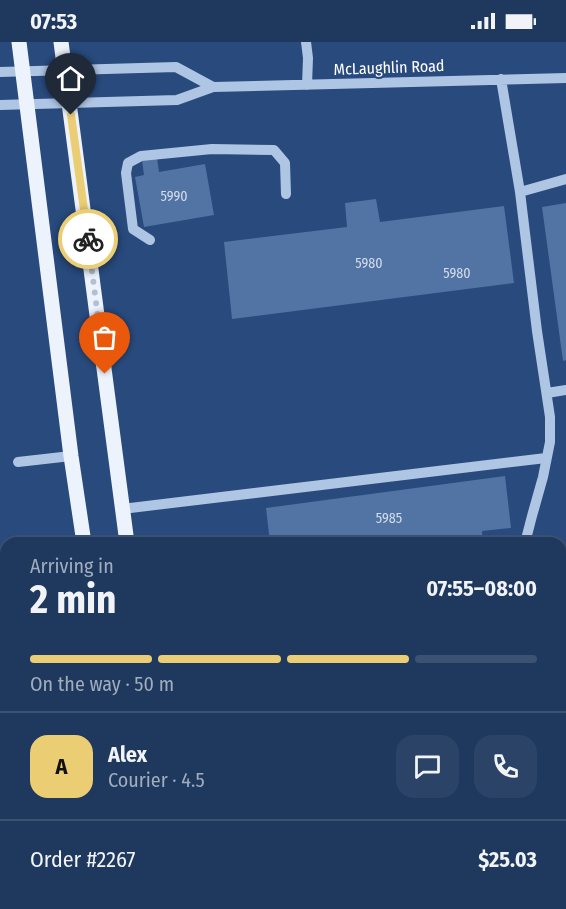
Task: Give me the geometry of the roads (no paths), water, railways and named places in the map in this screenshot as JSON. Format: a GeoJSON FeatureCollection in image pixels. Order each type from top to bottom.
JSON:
{"type":"FeatureCollection","features":[{"type":"Feature","properties":{"kind":"main road"},"geometry":{"type":"LineString","coordinates":[[19,42],[83,537]]}},
{"type":"Feature","properties":{"kind":"main road"},"geometry":{"type":"LineString","coordinates":[[61,42],[126,537]]}},
{"type":"Feature","properties":{"kind":"street"},"geometry":{"type":"LineString","coordinates":[[306,42],[307,85]]}},
{"type":"Feature","properties":{"kind":"street","name":"McLaughlin Road"},"geometry":{"type":"LineString","coordinates":[[0,72],[176,67],[213,87]]}},
{"type":"Feature","properties":{"kind":"street","name":"McLaughlin Road"},"geometry":{"type":"LineString","coordinates":[[0,105],[177,100],[213,87],[566,78]]}},
{"type":"Feature","properties":{"kind":"street"},"geometry":{"type":"LineString","coordinates":[[501,80],[520,192],[551,428],[543,477],[526,537]]}},
{"type":"Feature","properties":{"kind":"street"},"geometry":{"type":"LineString","coordinates":[[150,240],[133,229],[126,173],[128,163],[141,156],[212,149],[274,150],[285,163],[286,194]]}},
{"type":"Feature","properties":{"kind":"street"},"geometry":{"type":"LineString","coordinates":[[520,192],[566,180]]}},
{"type":"Feature","properties":{"kind":"street"},"geometry":{"type":"LineString","coordinates":[[547,393],[566,390]]}},
{"type":"Feature","properties":{"kind":"street"},"geometry":{"type":"LineString","coordinates":[[18,462],[71,456]]}},
{"type":"Feature","properties":{"kind":"street"},"geometry":{"type":"LineString","coordinates":[[122,509],[546,458]]}}]}
